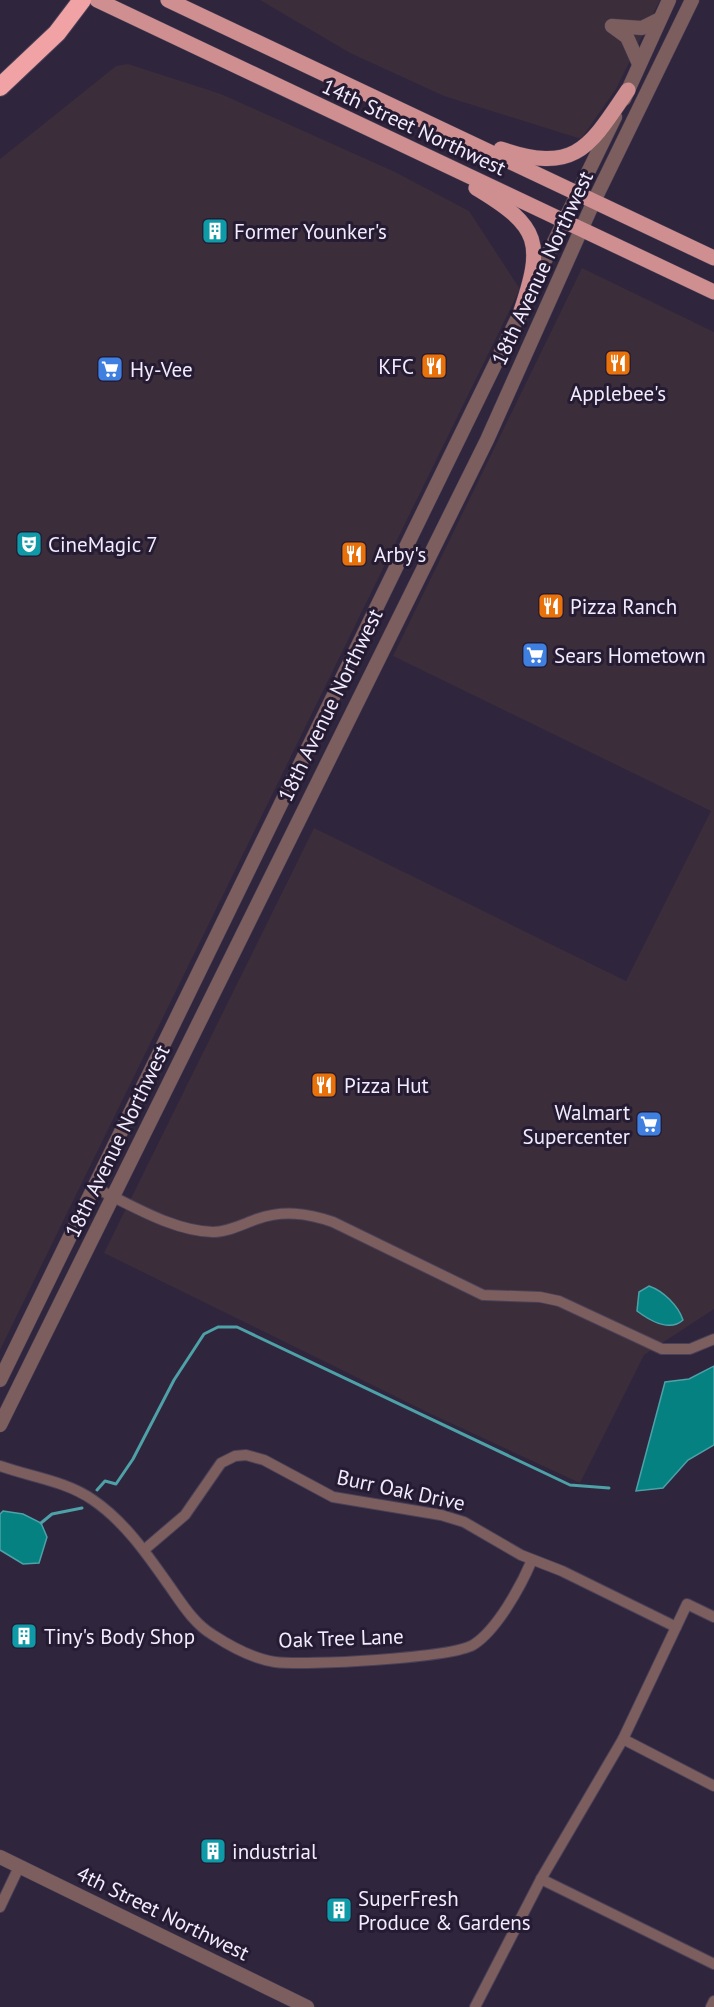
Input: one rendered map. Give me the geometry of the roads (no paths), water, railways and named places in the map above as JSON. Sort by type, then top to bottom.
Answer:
[{"type":"highway","points":[[0,87],[66,22],[82,0]]},
{"type":"main road","name":"14th Street Northwest","points":[[97,0],[714,292]]},
{"type":"main road","name":"14th Street Northwest","points":[[168,0],[714,258]]},
{"type":"main road","points":[[426,121],[505,151],[535,157],[563,157],[579,152],[593,141],[628,90]]},
{"type":"main road","points":[[411,149],[482,192],[522,222],[531,237],[535,254],[533,274],[520,314]]},
{"type":"street","name":"18th Avenue Northwest","points":[[0,1380],[628,90],[639,64],[647,31],[660,19],[669,0]]},
{"type":"street","name":"18th Avenue Northwest","points":[[0,1425],[315,782],[486,440],[594,201],[692,0]]},
{"type":"street","points":[[639,64],[627,38],[612,26],[647,31],[660,44],[662,52],[659,68]]},
{"type":"street","points":[[93,1186],[169,1222],[192,1230],[215,1232],[285,1213],[308,1214],[333,1222],[483,1295],[540,1297],[559,1302],[662,1349],[690,1349],[714,1339]]},
{"type":"street","name":"Burr Oak Drive","points":[[144,1550],[184,1515],[221,1463],[236,1456],[246,1455],[264,1461],[333,1497],[454,1518],[475,1527],[532,1560],[562,1571],[676,1627]]},
{"type":"street","name":"Oak Tree Lane","points":[[0,1466],[83,1493],[106,1510],[144,1550],[195,1620],[212,1635],[261,1659],[297,1664],[341,1662],[449,1652],[467,1647],[490,1629],[516,1592],[532,1560]]},
{"type":"street","points":[[475,2007],[541,1879],[623,1739],[687,1604],[714,1617]]},
{"type":"street","points":[[623,1739],[714,1786]]},
{"type":"street","name":"4th Street Northwest","points":[[0,1857],[308,2007]]},
{"type":"street","points":[[0,1908],[19,1867]]},
{"type":"street","points":[[541,1879],[714,1964]]},
{"type":"street","points":[[711,2007],[714,2001]]},
{"type":"waterway","points":[[97,1490],[105,1481],[116,1484],[133,1459],[174,1380],[204,1334],[218,1327],[237,1327],[570,1485],[609,1488]]},
{"type":"waterway","points":[[41,1523],[52,1514],[82,1508]]},
{"type":"place","name":"Former Younker's","points":[[215,231]]},
{"type":"place","name":"Applebee's","points":[[618,363]]},
{"type":"place","name":"KFC","points":[[434,366]]},
{"type":"place","name":"Hy-Vee","points":[[110,369]]},
{"type":"place","name":"CineMagic 7","points":[[29,544]]},
{"type":"place","name":"Arby's","points":[[354,554]]},
{"type":"place","name":"Pizza Ranch","points":[[551,606]]},
{"type":"place","name":"Sears Hometown","points":[[535,655]]},
{"type":"place","name":"Pizza Hut","points":[[324,1085]]},
{"type":"place","name":"Walmart Supercenter","points":[[649,1124]]},
{"type":"place","name":"Tiny's Body Shop","points":[[24,1636]]},
{"type":"place","name":"industrial","points":[[213,1851]]},
{"type":"place","name":"SuperFresh Produce & Gardens","points":[[339,1910]]}]
